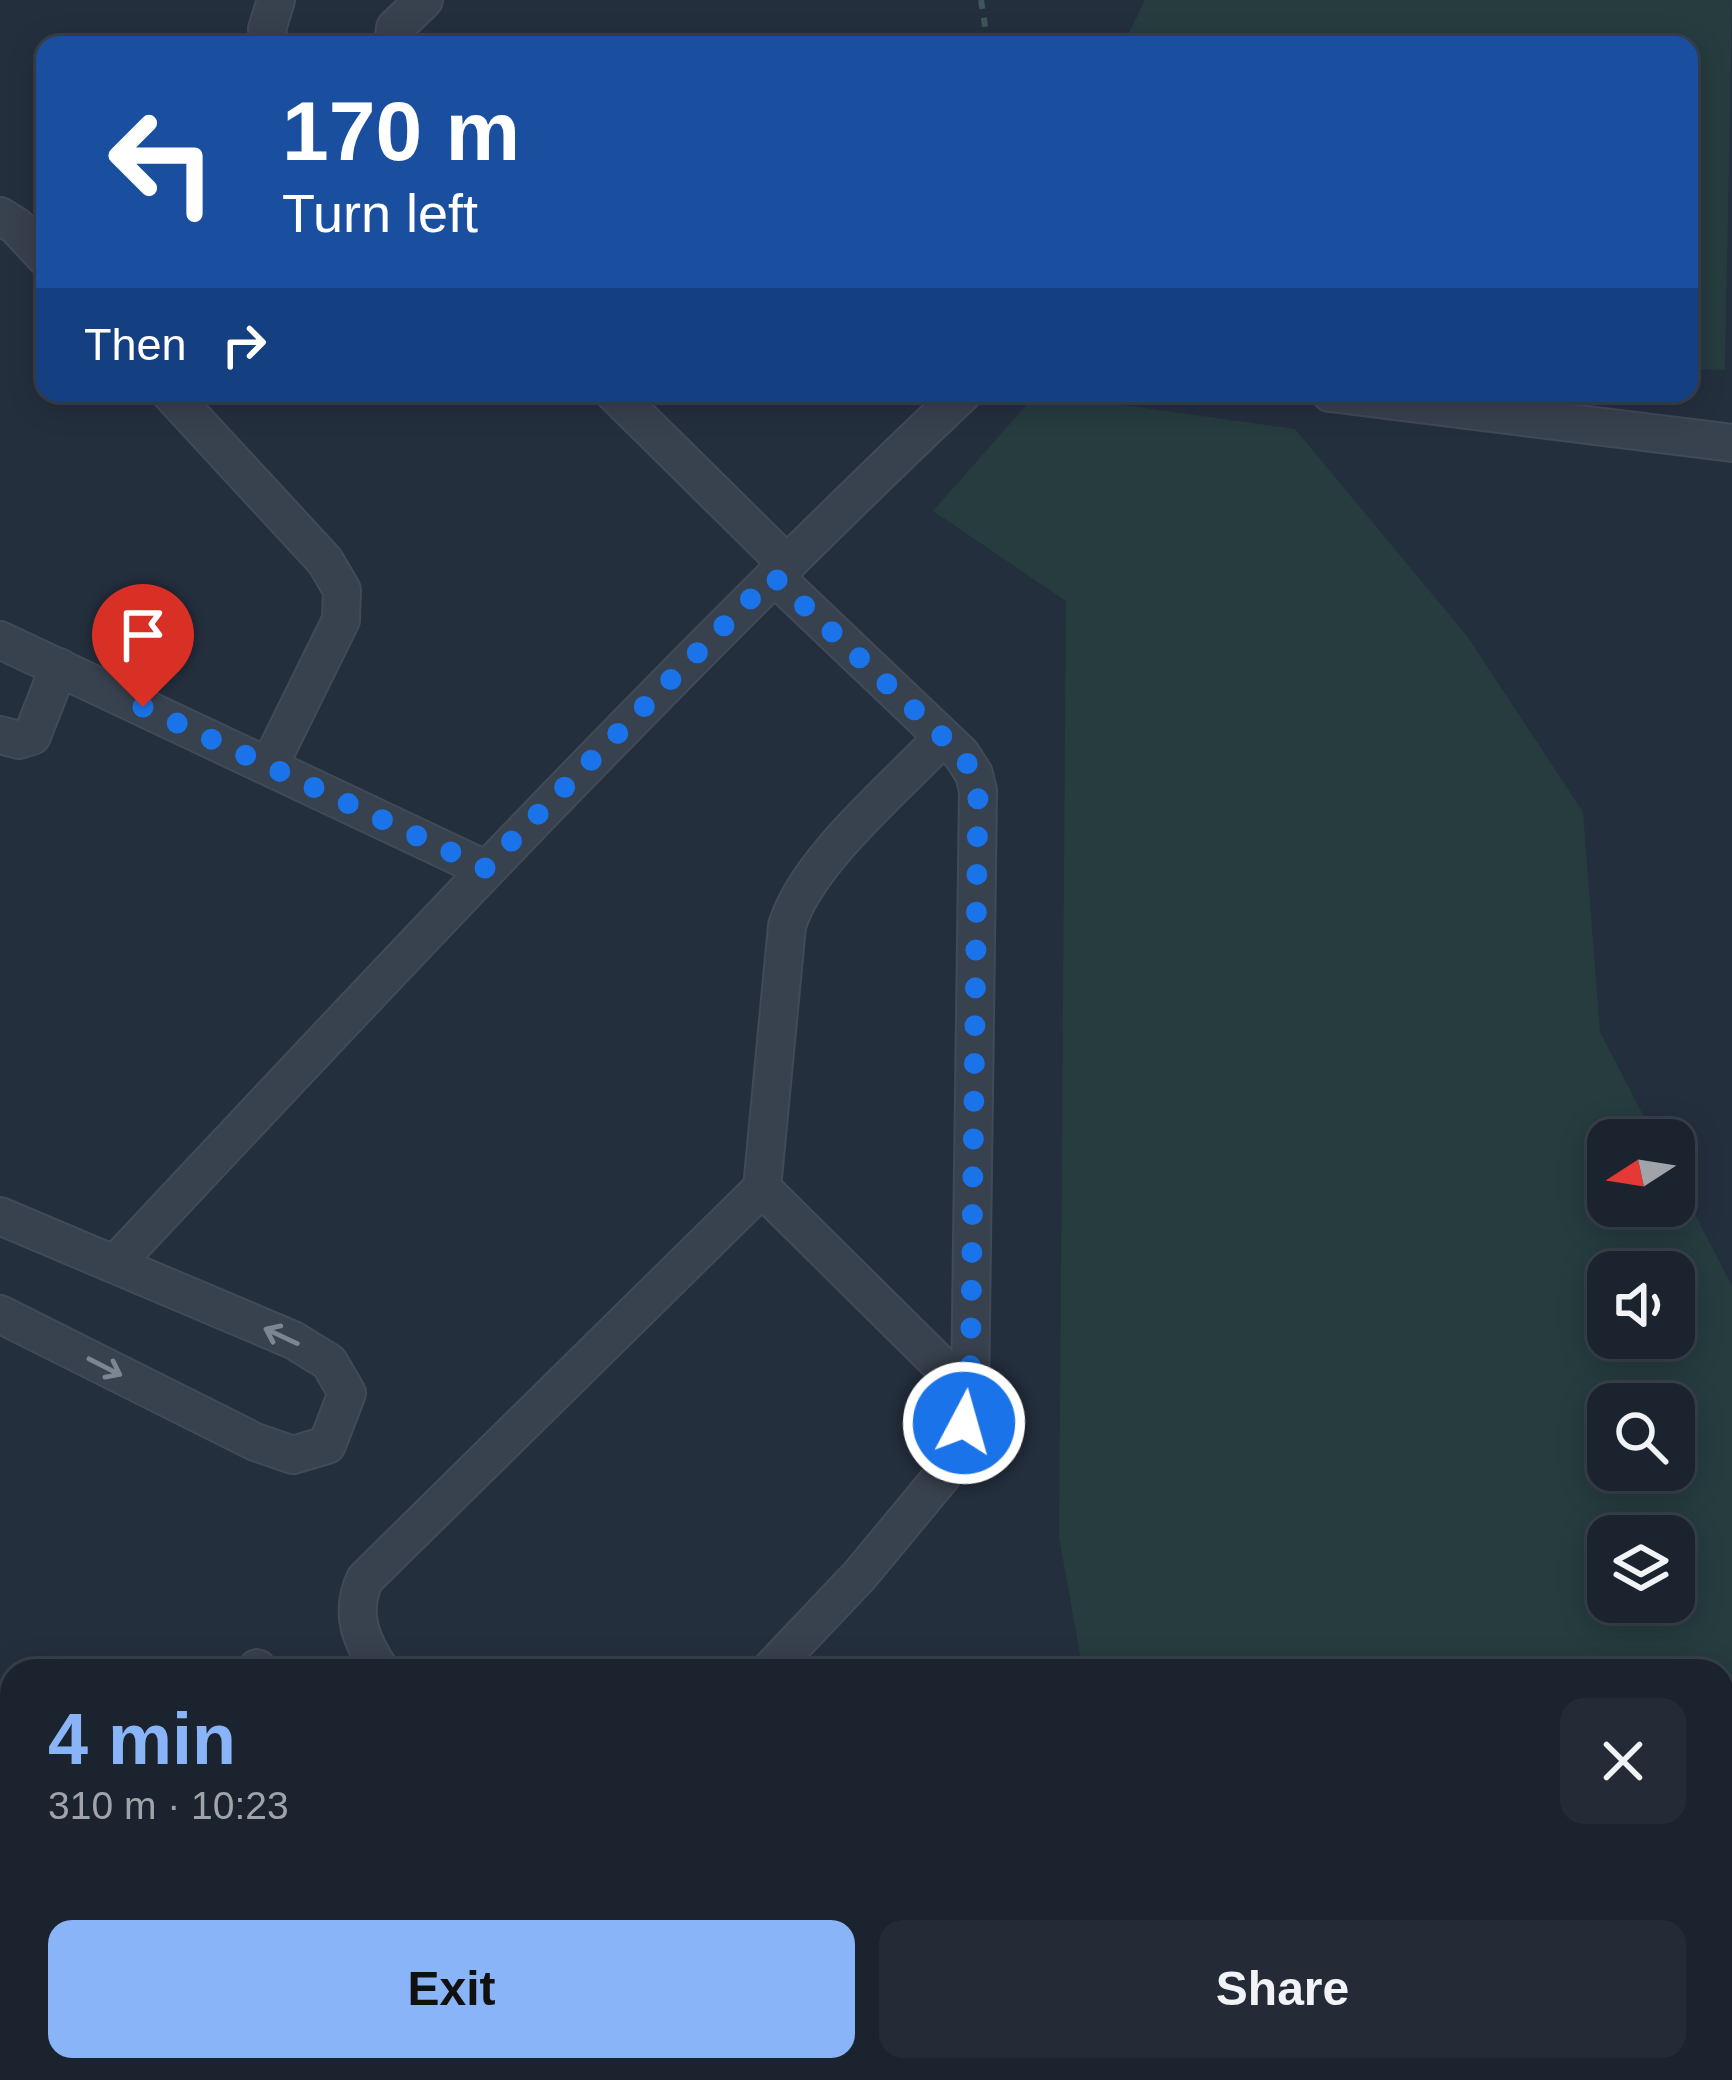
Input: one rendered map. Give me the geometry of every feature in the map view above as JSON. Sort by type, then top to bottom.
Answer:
[{"type":"street","points":[[268,36],[276,0]]},
{"type":"street","points":[[394,36],[395,28],[424,0]]},
{"type":"street","points":[[5,230],[36,251]]},
{"type":"street","points":[[178,402],[325,561],[342,590],[341,620],[269,766]]},
{"type":"street","points":[[630,402],[779,569],[941,739],[961,754],[978,791],[970,1394],[964,1423],[943,1476],[860,1575],[780,1659]]},
{"type":"street","points":[[115,1264],[485,868],[779,569],[955,402]]},
{"type":"street","points":[[1402,402],[1732,443]]},
{"type":"street","points":[[0,640],[485,868]]},
{"type":"street","points":[[0,735],[20,740],[32,736],[59,668]]},
{"type":"street","points":[[375,1659],[358,1628],[355,1599],[365,1579],[763,1188],[787,926],[794,904],[812,876],[941,739]]},
{"type":"street","points":[[763,1188],[970,1394]]},
{"type":"street","points":[[0,1216],[293,1340],[329,1362],[347,1393],[327,1444],[293,1456],[255,1442],[0,1314]]},
{"type":"path","points":[[981,0],[987,36]]},
{"type":"green space","points":[[1145,0],[1732,0],[1725,370],[1698,369],[1698,36],[1127,36]]},
{"type":"green space","points":[[1029,402],[1102,402],[1295,429],[1467,636],[1583,812],[1600,1032],[1645,1119],[1587,1119],[1587,1227],[1695,1227],[1695,1215],[1732,1286],[1732,1659],[1081,1659],[1059,1537],[1066,601],[933,511]]},
{"type":"route","points":[[143,707],[485,868],[773,576],[961,754],[978,791],[970,1394],[964,1423]]}]
